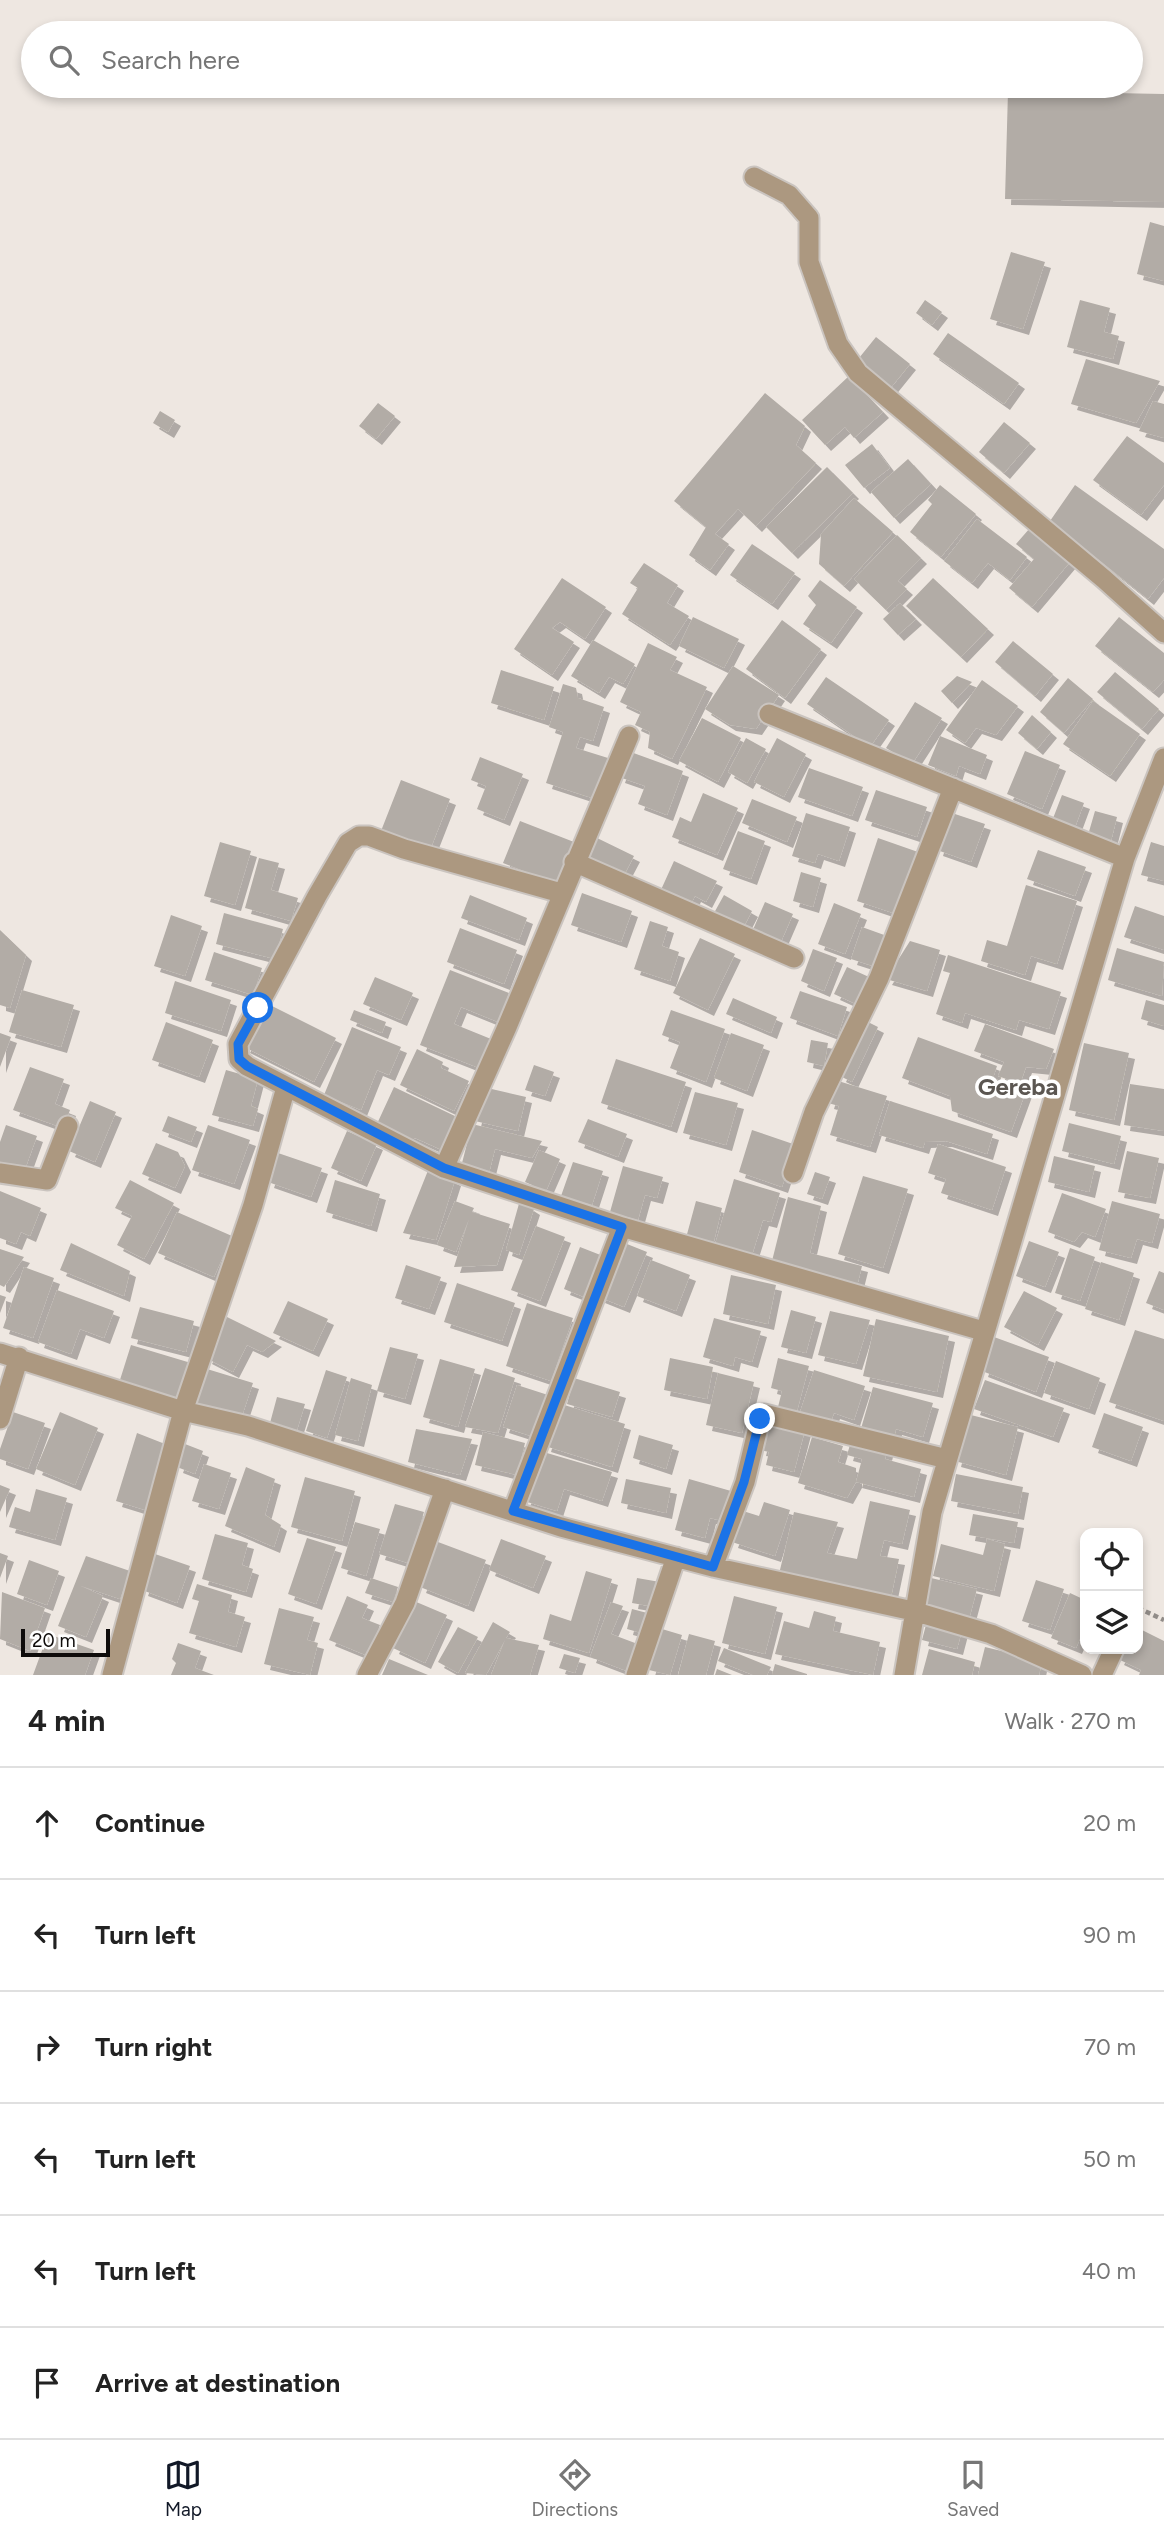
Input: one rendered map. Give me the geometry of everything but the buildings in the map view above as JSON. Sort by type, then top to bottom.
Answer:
[{"type":"street","points":[[754,177],[789,195],[809,218],[809,262],[838,344],[858,373],[1131,602],[1164,633]]},
{"type":"street","points":[[769,714],[1125,858]]},
{"type":"street","points":[[444,1168],[507,1027],[629,736]]},
{"type":"street","points":[[904,1675],[932,1512],[983,1331],[1125,858],[1164,758]]},
{"type":"street","points":[[793,1173],[814,1112],[879,978],[953,788]]},
{"type":"street","points":[[561,893],[404,849],[369,836],[359,836],[348,843],[238,1044],[239,1059],[286,1087],[444,1168],[622,1227],[983,1331]]},
{"type":"street","points":[[574,862],[794,958]]},
{"type":"street","points":[[112,1675],[183,1411],[253,1205],[286,1087]]},
{"type":"street","points":[[0,1173],[47,1180],[68,1126]]},
{"type":"street","points":[[513,1511],[622,1227]]},
{"type":"street","points":[[0,1419],[10,1355],[183,1411],[248,1426],[513,1511],[676,1558],[913,1611],[990,1634],[1082,1675]]},
{"type":"street","points":[[713,1567],[744,1482],[760,1419],[764,1414],[947,1459]]},
{"type":"street","points":[[366,1675],[405,1603],[445,1489]]},
{"type":"street","points":[[636,1675],[676,1558]]},
{"type":"street","points":[[1102,1675],[1112,1654]]},
{"type":"path","points":[[1143,1610],[1164,1620]]},
{"type":"district","name":"Gereba","points":[[1018,1087]]},
{"type":"route","points":[[258,1008],[238,1044],[239,1059],[247,1066],[444,1168],[622,1227],[513,1511],[561,1527],[713,1567],[744,1482],[760,1419]]}]
